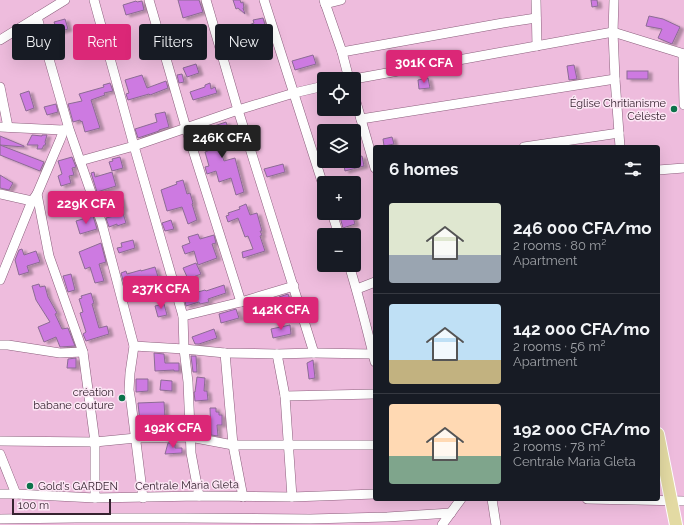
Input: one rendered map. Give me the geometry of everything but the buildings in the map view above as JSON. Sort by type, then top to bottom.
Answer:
[{"type":"main road","points":[[660,444],[676,525]]},
{"type":"street","points":[[0,40],[65,0]]},
{"type":"street","points":[[94,0],[183,316],[191,453],[199,496]]},
{"type":"street","points":[[149,0],[186,128],[241,302]]},
{"type":"street","points":[[206,0],[238,110],[314,353]]},
{"type":"street","points":[[264,0],[320,176]]},
{"type":"street","points":[[341,0],[325,2],[347,72]]},
{"type":"street","points":[[536,0],[537,46]]},
{"type":"street","points":[[614,0],[614,79],[620,145]]},
{"type":"street","points":[[37,17],[66,130],[80,160],[102,224],[134,346],[129,390],[132,402],[144,498]]},
{"type":"street","points":[[342,52],[536,18]]},
{"type":"street","points":[[361,78],[613,32],[684,54],[684,105]]},
{"type":"street","points":[[361,119],[614,79]]},
{"type":"street","points":[[0,87],[4,127],[66,130]]},
{"type":"street","points":[[80,160],[134,146],[238,110],[317,88]]},
{"type":"street","points":[[360,116],[373,161]]},
{"type":"street","points":[[0,280],[34,198],[62,135],[66,130]]},
{"type":"street","points":[[538,145],[620,133]]},
{"type":"street","points":[[660,170],[684,168]]},
{"type":"street","points":[[0,194],[34,198]]},
{"type":"street","points":[[34,198],[50,256],[83,352],[95,442],[95,498]]},
{"type":"street","points":[[351,272],[371,328],[373,348]]},
{"type":"street","points":[[357,289],[373,283]]},
{"type":"street","points":[[183,316],[241,302],[294,286]]},
{"type":"street","points":[[0,345],[60,352],[83,352]]},
{"type":"street","points":[[134,346],[225,353],[314,353],[373,358]]},
{"type":"street","points":[[225,353],[233,444],[243,497]]},
{"type":"street","points":[[276,354],[285,396],[292,497]]},
{"type":"street","points":[[285,396],[373,394]]},
{"type":"street","points":[[0,441],[95,442],[136,438],[190,437],[233,444],[373,445]]},
{"type":"street","points":[[0,454],[16,494]]},
{"type":"street","name":"Centrale Maria Gleta","points":[[0,494],[95,498],[199,496],[292,497],[373,494]]},
{"type":"street","points":[[660,500],[684,501]]},
{"type":"street","points":[[442,525],[459,501]]},
{"type":"street","points":[[492,501],[496,525]]},
{"type":"street","points":[[0,520],[141,521],[184,518],[308,522],[369,521],[450,513]]},
{"type":"place","name":"Église Chritianisme Célèste","points":[[674,109]]},
{"type":"place","name":"création babane couture","points":[[122,398]]},
{"type":"place","name":"Gold's GARDEN","points":[[30,486]]}]
